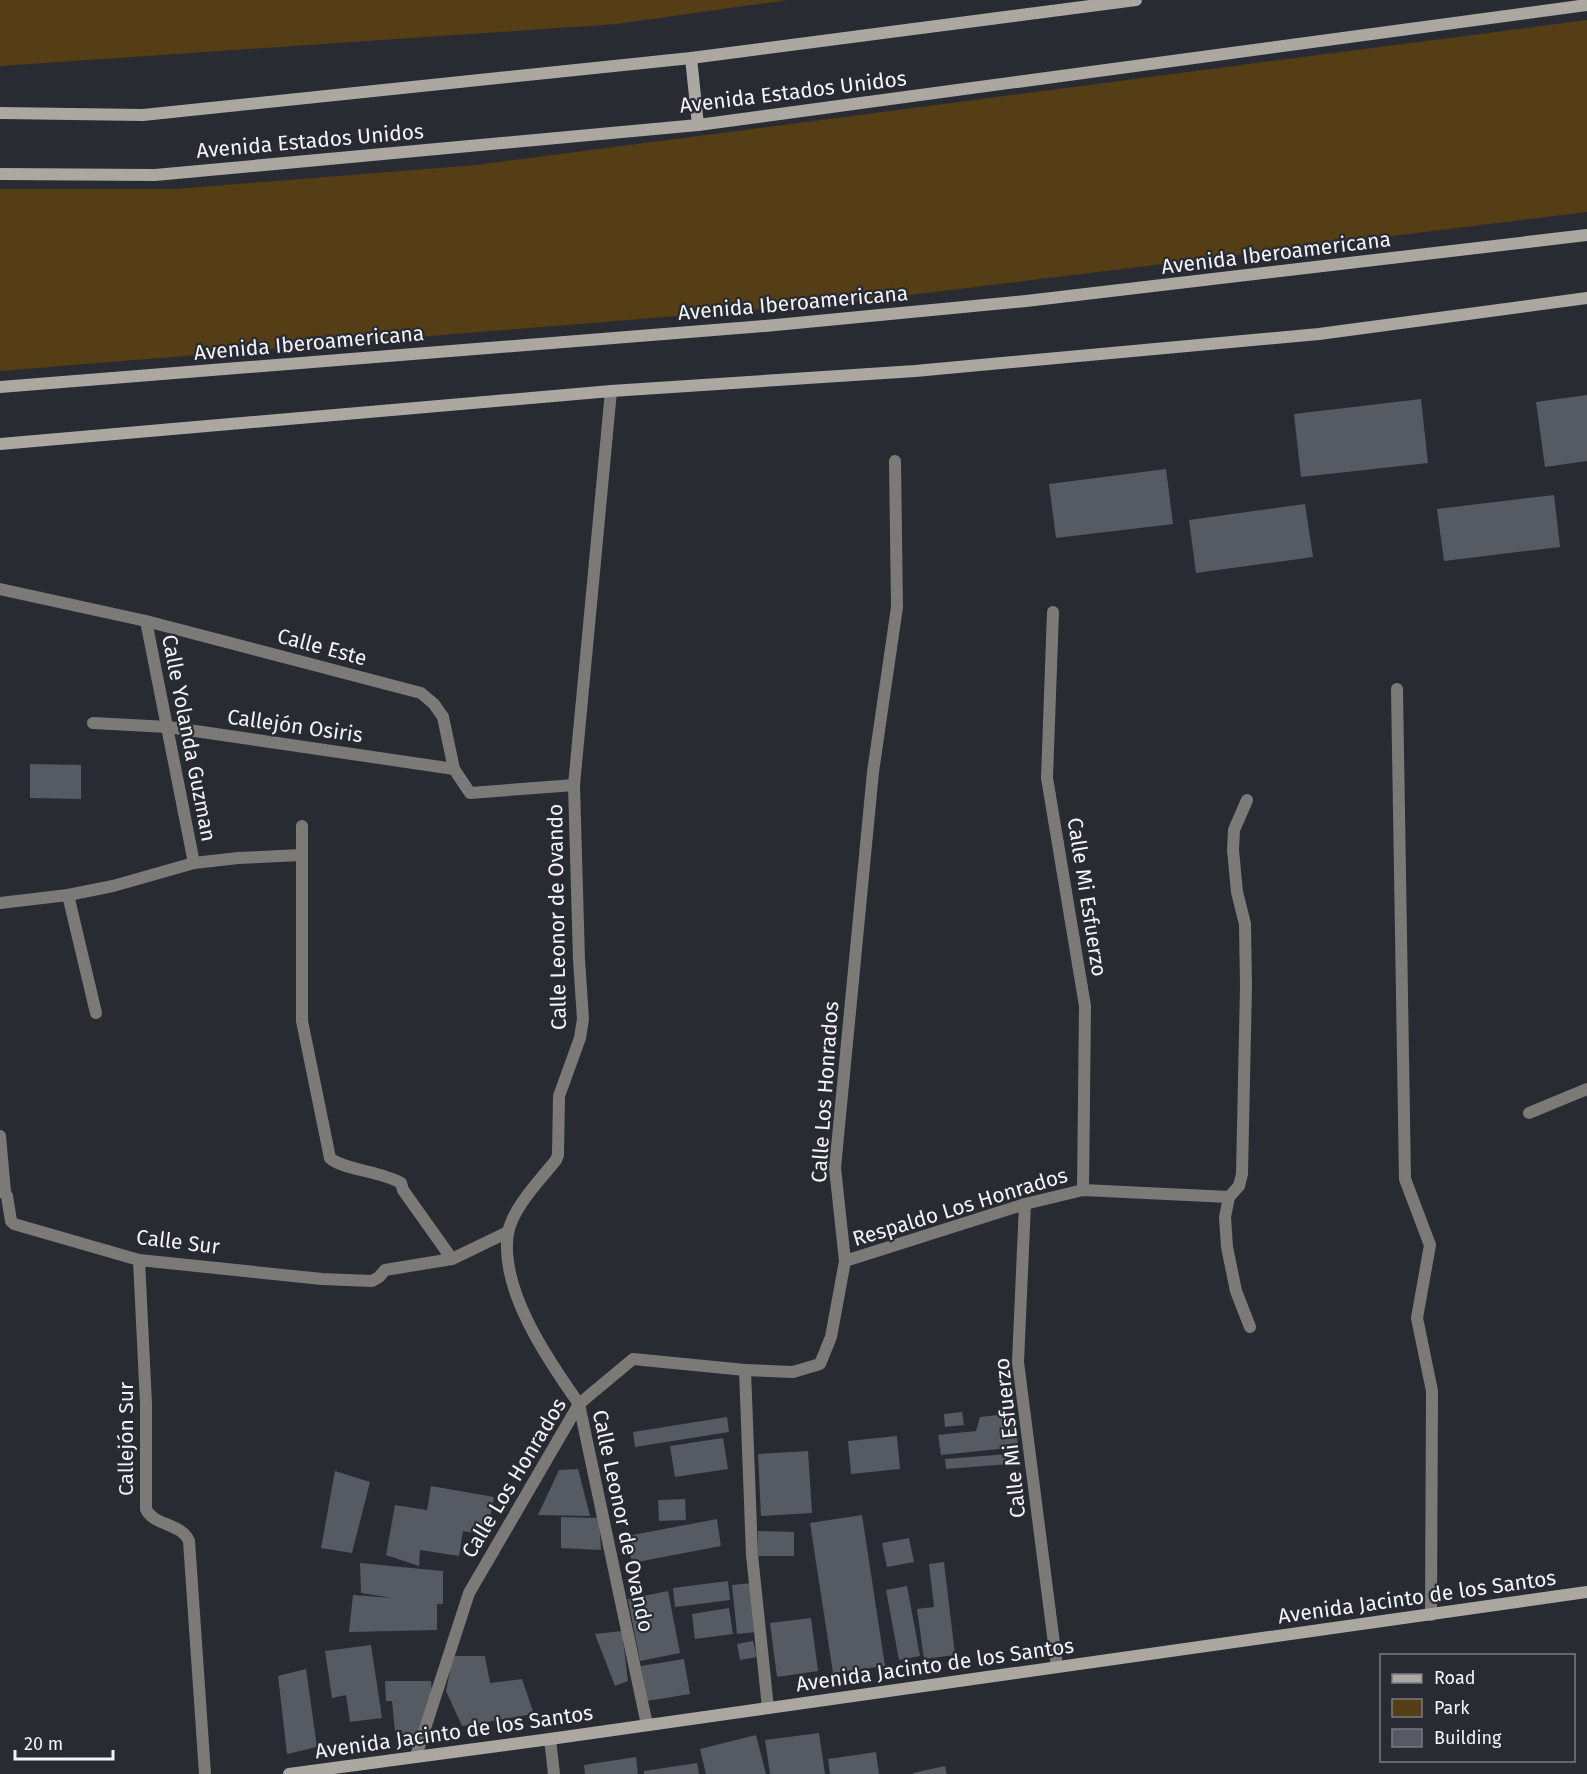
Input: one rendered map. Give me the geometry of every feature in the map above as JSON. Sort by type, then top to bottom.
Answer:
[{"type":"street","name":"Avenida Estados Unidos","points":[[0,113],[142,115],[691,58],[1136,0]]},
{"type":"street","name":"Avenida Estados Unidos","points":[[0,174],[155,175],[698,125],[1587,5]]},
{"type":"street","points":[[691,58],[698,125]]},
{"type":"street","name":"Avenida Iberoamericana","points":[[0,387],[765,326],[1026,301],[1587,235]]},
{"type":"street","points":[[0,444],[611,391],[915,371],[1319,334],[1587,298]]},
{"type":"street","name":"Calle Leonor de Ovando","points":[[611,391],[574,785],[582,1028],[559,1096],[558,1155],[518,1209],[508,1232],[507,1261],[522,1307],[550,1364],[579,1404],[647,1725]]},
{"type":"street","name":"Calle Los Honrados","points":[[416,1756],[469,1593],[579,1404],[633,1359],[745,1370],[793,1372],[820,1364],[831,1337],[845,1262],[835,1168],[873,772],[897,607],[895,461]]},
{"type":"street","name":"Calle Este","points":[[0,589],[146,621],[421,693],[434,704],[443,717],[454,769],[470,793],[574,785]]},
{"type":"street","name":"Calle Mi Esfuerzo","points":[[1053,612],[1047,778],[1085,1006],[1083,1190]]},
{"type":"street","name":"Calle Yolanda Guzman","points":[[146,621],[194,863],[301,855]]},
{"type":"street","points":[[1397,689],[1405,1179],[1430,1245],[1417,1318],[1432,1391],[1431,1615]]},
{"type":"street","name":"Callejón Osiris","points":[[93,723],[168,727],[454,769]]},
{"type":"street","points":[[1247,800],[1234,830],[1233,850],[1237,892],[1245,924],[1242,1174],[1239,1186],[1229,1197],[1225,1217],[1227,1248],[1236,1291],[1250,1327]]},
{"type":"street","points":[[302,826],[302,1021],[330,1158],[338,1163],[390,1176],[400,1183],[452,1259]]},
{"type":"street","points":[[0,903],[68,895],[113,886],[194,863]]},
{"type":"street","points":[[68,895],[96,1013]]},
{"type":"street","points":[[1529,1113],[1587,1089]]},
{"type":"street","points":[[0,1136],[3,1192]]},
{"type":"street","name":"Respaldo Los Honrados","points":[[845,1262],[1025,1204],[1083,1190],[1229,1197]]},
{"type":"street","name":"Calle Sur","points":[[3,1192],[8,1196],[11,1221],[14,1224],[140,1260],[322,1279],[372,1281],[385,1270],[452,1259],[508,1232]]},
{"type":"street","name":"Calle Mi Esfuerzo","points":[[1025,1204],[1018,1362],[1057,1667]]},
{"type":"street","name":"Callejón Sur","points":[[140,1260],[146,1404],[146,1509],[149,1515],[184,1533],[189,1542],[205,1774]]},
{"type":"street","points":[[745,1370],[752,1556],[768,1708]]},
{"type":"street","name":"Avenida Jacinto de los Santos","points":[[289,1774],[1587,1592]]},
{"type":"street","points":[[549,1739],[554,1774]]},
{"type":"green space","points":[[0,0],[788,0],[617,24],[0,66]]},
{"type":"green space","points":[[1587,20],[1587,212],[862,301],[0,371],[0,189],[176,189],[476,165]]},
{"type":"building","points":[[1587,395],[1587,461],[1545,467],[1536,402]]},
{"type":"building","points":[[1421,399],[1428,463],[1301,477],[1294,414]]},
{"type":"building","points":[[1166,469],[1173,524],[1056,538],[1049,484]]},
{"type":"building","points":[[1554,495],[1560,547],[1444,561],[1437,509]]},
{"type":"building","points":[[1305,504],[1313,557],[1196,573],[1189,520]]},
{"type":"building","points":[[30,764],[81,765],[81,799],[30,798]]},
{"type":"building","points":[[962,1412],[964,1425],[945,1427],[944,1414]]},
{"type":"building","points":[[1015,1413],[1018,1447],[941,1455],[938,1435],[976,1431],[980,1417]]},
{"type":"building","points":[[727,1417],[729,1432],[635,1447],[633,1432]]},
{"type":"building","points":[[897,1436],[900,1469],[851,1474],[848,1441]]},
{"type":"building","points":[[723,1438],[728,1469],[675,1477],[670,1446]]},
{"type":"building","points":[[808,1451],[812,1513],[761,1516],[758,1454]]},
{"type":"building","points":[[1008,1454],[1009,1464],[946,1469],[945,1459]]},
{"type":"building","points":[[578,1469],[590,1516],[538,1515],[559,1470]]},
{"type":"building","points":[[335,1471],[370,1482],[352,1553],[321,1548]]},
{"type":"building","points":[[431,1486],[494,1497],[487,1535],[463,1531],[459,1556],[420,1550],[419,1566],[386,1555],[395,1505],[427,1510]]},
{"type":"building","points":[[685,1499],[686,1520],[659,1521],[658,1500]]},
{"type":"building","points":[[862,1515],[885,1666],[833,1673],[810,1523]]},
{"type":"building","points":[[561,1517],[599,1518],[601,1550],[561,1548]]},
{"type":"building","points":[[717,1519],[721,1546],[632,1563],[627,1536]]},
{"type":"building","points":[[758,1531],[794,1532],[794,1556],[758,1556]]},
{"type":"building","points":[[909,1538],[914,1562],[887,1567],[882,1543]]},
{"type":"building","points":[[944,1562],[955,1655],[924,1659],[917,1609],[934,1607],[929,1564]]},
{"type":"building","points":[[360,1563],[443,1571],[443,1604],[437,1604],[437,1630],[349,1632],[353,1595],[393,1598],[361,1593]]},
{"type":"building","points":[[728,1581],[730,1600],[675,1607],[673,1588]]},
{"type":"building","points":[[752,1583],[756,1632],[737,1634],[732,1585]]},
{"type":"building","points":[[907,1586],[920,1656],[899,1660],[886,1590]]},
{"type":"building","points":[[668,1591],[680,1653],[640,1661],[628,1599]]},
{"type":"building","points":[[729,1608],[733,1634],[695,1639],[692,1614]]},
{"type":"building","points":[[811,1618],[818,1671],[777,1677],[770,1623]]},
{"type":"building","points":[[622,1631],[628,1681],[615,1686],[595,1634]]},
{"type":"building","points":[[753,1641],[757,1657],[740,1660],[737,1644]]},
{"type":"building","points":[[371,1645],[382,1718],[350,1722],[346,1695],[332,1698],[325,1651]]},
{"type":"building","points":[[453,1656],[485,1656],[490,1683],[522,1679],[534,1714],[462,1726],[446,1691]]},
{"type":"building","points":[[684,1659],[690,1694],[647,1701],[641,1666]]},
{"type":"building","points":[[306,1669],[317,1747],[287,1754],[278,1676]]},
{"type":"building","points":[[385,1681],[431,1681],[434,1722],[417,1735],[402,1737],[402,1730],[395,1732],[392,1701],[386,1701]]},
{"type":"building","points":[[819,1733],[825,1774],[770,1774],[765,1740]]},
{"type":"building","points":[[756,1735],[766,1774],[706,1774],[700,1749]]},
{"type":"building","points":[[876,1752],[879,1774],[830,1774],[828,1759]]},
{"type":"building","points":[[636,1757],[638,1774],[585,1774],[584,1765]]},
{"type":"building","points":[[697,1763],[699,1774],[644,1774],[644,1771]]},
{"type":"building","points":[[945,1766],[947,1774],[913,1774],[913,1773]]}]
